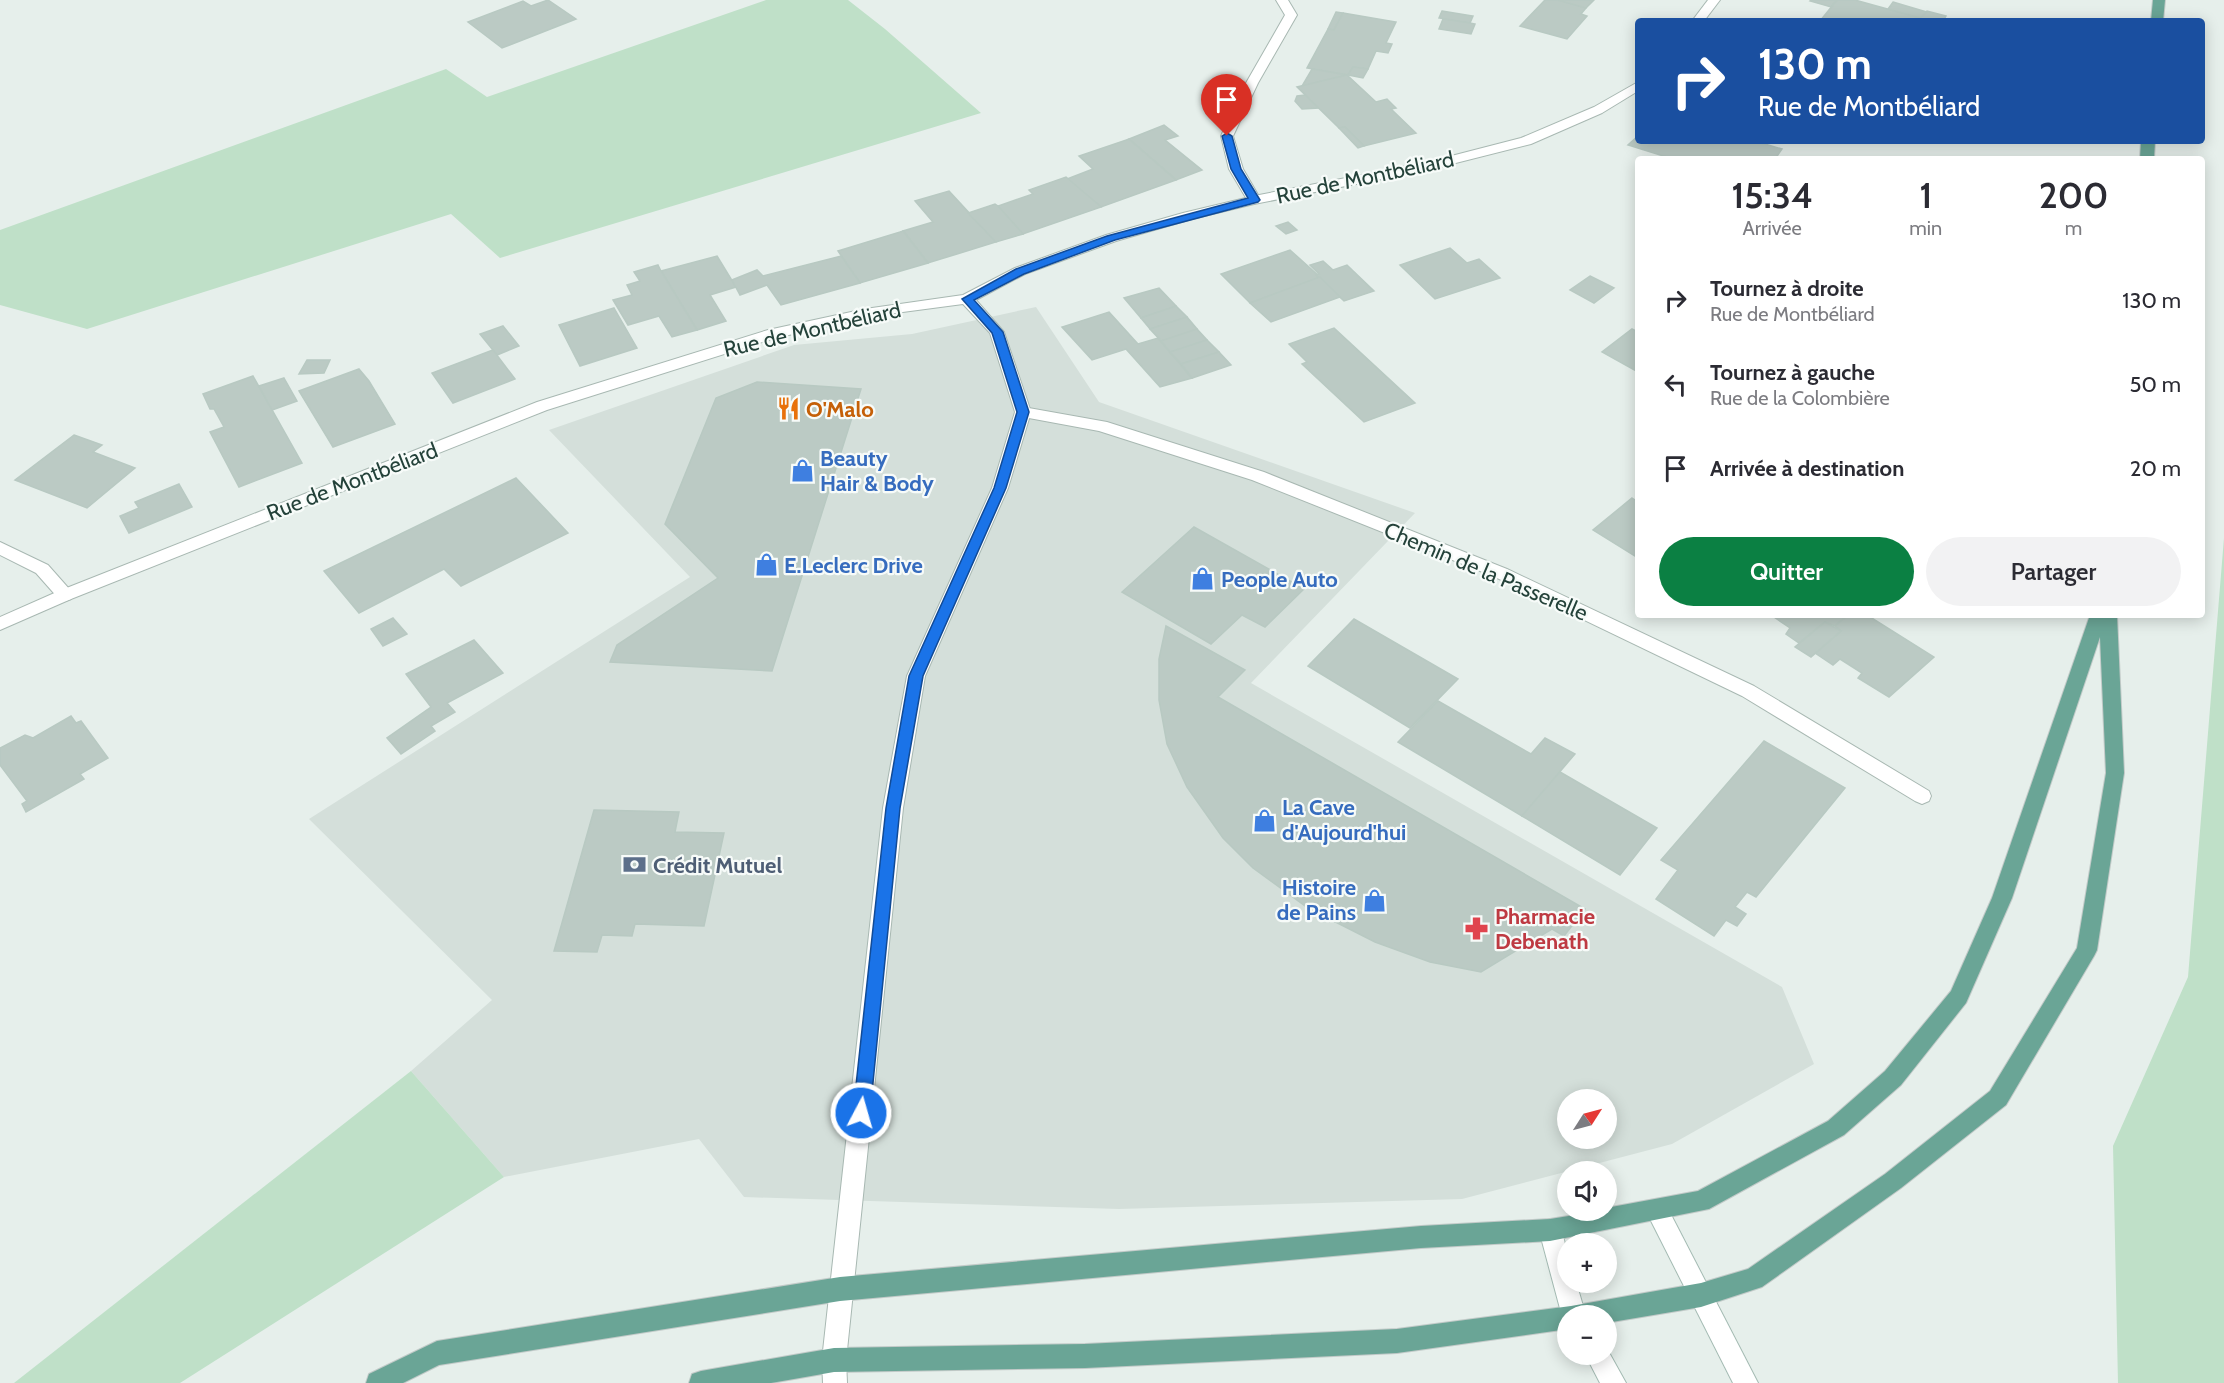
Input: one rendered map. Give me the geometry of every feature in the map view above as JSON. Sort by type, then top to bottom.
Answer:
[{"type":"main road","points":[[2157,18],[2159,0]]},
{"type":"main road","points":[[378,1383],[437,1353],[840,1289],[1421,1237],[1551,1230],[1701,1201],[1836,1128],[1893,1078],[1959,997],[2002,898],[2098,618]]},
{"type":"main road","points":[[1617,1309],[1701,1295],[1754,1279],[1893,1181],[1998,1098],[2087,950],[2115,773],[2108,618]]},
{"type":"main road","points":[[701,1383],[834,1371],[1397,1341],[1557,1319]]},
{"type":"street","points":[[1254,200],[1236,169],[1227,136],[1252,83],[1291,15],[1282,0]]},
{"type":"street","points":[[1700,18],[1714,0]]},
{"type":"street","name":"Rue de Montbéliard","points":[[0,624],[65,595],[542,406],[768,335],[865,313],[967,299],[1020,271],[1111,238],[1254,200],[1428,166],[1526,141],[1598,110],[1635,88]]},
{"type":"street","points":[[834,1371],[840,1289],[857,1154],[893,808],[916,676],[1000,488],[1023,412],[998,332],[967,299]]},
{"type":"street","name":"Chemin de la Passerelle","points":[[1023,412],[1101,426],[1258,476],[1501,573],[1748,691],[1922,796]]},
{"type":"street","points":[[0,548],[42,569],[65,595]]},
{"type":"street","points":[[1657,1211],[1746,1383]]},
{"type":"street","points":[[1551,1230],[1572,1305]]},
{"type":"street","points":[[1603,1365],[1614,1383]]},
{"type":"shaded area","points":[[1036,307],[1099,402],[1415,513],[1251,683],[1782,987],[1814,1064],[1672,1144],[1607,1161],[1557,1161],[1557,1174],[1462,1199],[1119,1209],[744,1197],[699,1139],[504,1177],[411,1071],[492,1000],[309,819],[690,577],[549,430],[794,345],[912,334]]},
{"type":"green space","points":[[766,0],[848,0],[885,29],[981,113],[500,258],[451,214],[87,329],[0,305],[0,230],[446,69],[487,97]]},
{"type":"green space","points":[[2224,538],[2224,1383],[2118,1383],[2113,1146],[2188,977]]},
{"type":"green space","points":[[411,1071],[504,1177],[180,1383],[14,1383]]},
{"type":"building","points":[[548,0],[576,19],[502,48],[468,22],[523,1],[531,6]]},
{"type":"building","points":[[1545,0],[1558,0],[1586,8],[1581,14],[1587,16],[1567,39],[1520,26]]},
{"type":"building","points":[[1558,0],[1594,0],[1586,8]]},
{"type":"building","points":[[1811,0],[1837,0],[1831,7]]},
{"type":"building","points":[[1837,0],[1855,0],[1920,18],[1822,18]]},
{"type":"building","points":[[1893,2],[1927,12],[1920,18],[1888,9]]},
{"type":"building","points":[[1442,11],[1473,16],[1470,23],[1439,18]]},
{"type":"building","points":[[1927,11],[1946,16],[1945,18],[1920,18]]},
{"type":"building","points":[[1336,12],[1343,13],[1334,30],[1328,29]]},
{"type":"building","points":[[1343,13],[1396,22],[1386,43],[1392,44],[1388,53],[1376,51],[1368,69],[1353,67],[1348,75],[1307,68],[1328,29],[1334,30]]},
{"type":"building","points":[[1443,19],[1475,24],[1471,34],[1439,29]]},
{"type":"building","points":[[1353,67],[1368,69],[1363,78],[1348,75]]},
{"type":"building","points":[[1312,69],[1347,75],[1302,86]]},
{"type":"building","points":[[1347,75],[1376,102],[1387,99],[1396,108],[1391,109],[1416,133],[1364,146],[1345,127],[1339,128],[1297,87]]},
{"type":"building","points":[[1305,95],[1318,108],[1302,109],[1295,101],[1297,96]]},
{"type":"building","points":[[1164,125],[1178,136],[1165,140],[1202,170],[1176,180],[1129,139]]},
{"type":"building","points":[[1345,127],[1364,146],[1358,148],[1339,128]]},
{"type":"building","points":[[1129,139],[1176,180],[1101,207],[1067,179],[1093,169],[1079,156]]},
{"type":"building","points":[[1635,139],[1635,144],[1765,144],[1782,149],[1777,156],[1663,156],[1628,145]]},
{"type":"building","points":[[1066,177],[1101,207],[1023,234],[998,206],[1033,194],[1029,190]]},
{"type":"building","points":[[949,191],[996,242],[928,263],[903,231],[933,222],[915,201]]},
{"type":"building","points":[[995,204],[1023,234],[996,242],[968,213]]},
{"type":"building","points":[[1288,222],[1297,230],[1286,234],[1276,226]]},
{"type":"building","points":[[903,231],[928,263],[860,283],[838,251]]},
{"type":"building","points":[[1450,248],[1467,263],[1479,259],[1500,278],[1435,299],[1400,265]]},
{"type":"building","points":[[1290,250],[1320,277],[1250,303],[1221,274]]},
{"type":"building","points":[[717,256],[736,287],[710,295],[726,321],[697,330],[661,271]]},
{"type":"building","points":[[841,256],[860,283],[781,305],[767,285],[740,295],[732,280],[757,270],[763,276]]},
{"type":"building","points":[[1323,261],[1333,270],[1347,265],[1374,291],[1344,301],[1316,275],[1319,274],[1310,265]]},
{"type":"building","points":[[658,265],[697,330],[672,337],[659,316],[628,325],[613,300],[632,295],[627,285],[640,281],[634,272]]},
{"type":"building","points":[[1590,276],[1614,288],[1594,303],[1570,290]]},
{"type":"building","points":[[1320,277],[1340,297],[1271,322],[1250,303]]},
{"type":"building","points":[[1159,288],[1176,306],[1141,318],[1124,298]]},
{"type":"building","points":[[1176,306],[1187,317],[1150,329],[1141,318]]},
{"type":"building","points":[[614,308],[637,348],[580,366],[559,325]]},
{"type":"building","points":[[1109,312],[1138,344],[1158,338],[1192,378],[1160,387],[1126,349],[1092,360],[1062,327]]},
{"type":"building","points":[[1187,317],[1197,329],[1161,341],[1150,329]]},
{"type":"building","points":[[503,326],[519,346],[497,355],[480,334]]},
{"type":"building","points":[[1334,328],[1415,403],[1364,422],[1302,364],[1307,362],[1289,344]]},
{"type":"building","points":[[1197,329],[1207,340],[1170,352],[1161,341]]},
{"type":"building","points":[[1632,329],[1635,330],[1635,370],[1602,352]]},
{"type":"building","points":[[1207,340],[1219,352],[1181,364],[1170,352]]},
{"type":"building","points":[[493,350],[515,379],[453,403],[432,373]]},
{"type":"building","points":[[1219,352],[1231,365],[1192,378],[1181,364]]},
{"type":"building","points":[[307,360],[330,360],[324,373],[299,374]]},
{"type":"building","points":[[359,369],[395,424],[333,447],[299,391]]},
{"type":"building","points":[[253,376],[302,463],[239,487],[210,432],[224,427],[214,409],[210,409],[203,394]]},
{"type":"building","points":[[284,378],[297,401],[272,410],[259,386]]},
{"type":"building","points":[[757,382],[861,389],[772,671],[610,662],[617,645],[718,578],[665,524],[716,398]]},
{"type":"building","points":[[74,435],[102,445],[93,452],[135,468],[87,508],[15,480]]},
{"type":"building","points":[[516,478],[568,533],[461,586],[444,569],[359,613],[324,571]]},
{"type":"building","points":[[179,484],[192,507],[129,533],[120,516],[139,508],[135,502]]},
{"type":"building","points":[[1632,498],[1635,500],[1635,556],[1593,530]]},
{"type":"building","points":[[1194,527],[1304,589],[1265,627],[1242,615],[1211,644],[1122,592]]},
{"type":"building","points":[[393,618],[407,634],[383,646],[371,629]]},
{"type":"building","points":[[1775,618],[1844,618],[1835,626],[1825,622],[1799,643],[1786,634],[1790,628]]},
{"type":"building","points":[[1844,618],[1872,618],[1934,657],[1889,697],[1858,678],[1862,673],[1840,659],[1833,665],[1815,653],[1841,631],[1835,626]]},
{"type":"building","points":[[1354,619],[1458,679],[1410,728],[1308,666]]},
{"type":"building","points":[[1825,622],[1841,631],[1811,657],[1795,647]]},
{"type":"building","points":[[1166,626],[1245,670],[1218,697],[1585,909],[1564,936],[1552,929],[1481,972],[1430,962],[1375,942],[1308,908],[1253,868],[1223,838],[1187,787],[1167,744],[1159,700],[1159,659]]},
{"type":"building","points":[[474,640],[503,673],[447,703],[455,712],[431,726],[435,731],[401,754],[387,738],[431,707],[406,674]]},
{"type":"building","points":[[1438,701],[1531,754],[1545,738],[1575,754],[1522,816],[1398,742]]},
{"type":"building","points":[[71,716],[76,723],[81,721],[108,758],[80,774],[84,779],[26,812],[22,804],[27,801],[0,765],[0,748],[25,735],[33,738]]},
{"type":"building","points":[[1764,741],[1845,788],[1756,897],[1747,892],[1735,907],[1746,914],[1737,926],[1726,920],[1714,936],[1656,899],[1678,870],[1661,860]]},
{"type":"building","points":[[1560,772],[1657,828],[1620,875],[1522,816]]},
{"type":"building","points":[[594,810],[679,812],[675,832],[724,833],[704,926],[635,924],[632,936],[602,935],[597,952],[554,951]]},
{"type":"place","name":"O'Malo","points":[[788,409]]},
{"type":"place","name":"Beauty Hair & Body","points":[[802,471]]},
{"type":"place","name":"E.Leclerc Drive","points":[[766,565]]},
{"type":"place","name":"People Auto","points":[[1203,579]]},
{"type":"place","name":"La Cave d'Aujourd'hui","points":[[1264,820]]},
{"type":"place","name":"Crédit Mutuel","points":[[635,865]]},
{"type":"place","name":"Histoire de Pains","points":[[1374,900]]},
{"type":"place","name":"Pharmacie Debenath","points":[[1477,929]]},
{"type":"route","points":[[861,1113],[893,808],[916,676],[1000,488],[1023,412],[998,332],[967,299],[1020,271],[1111,238],[1254,200],[1236,169],[1227,136]]}]
